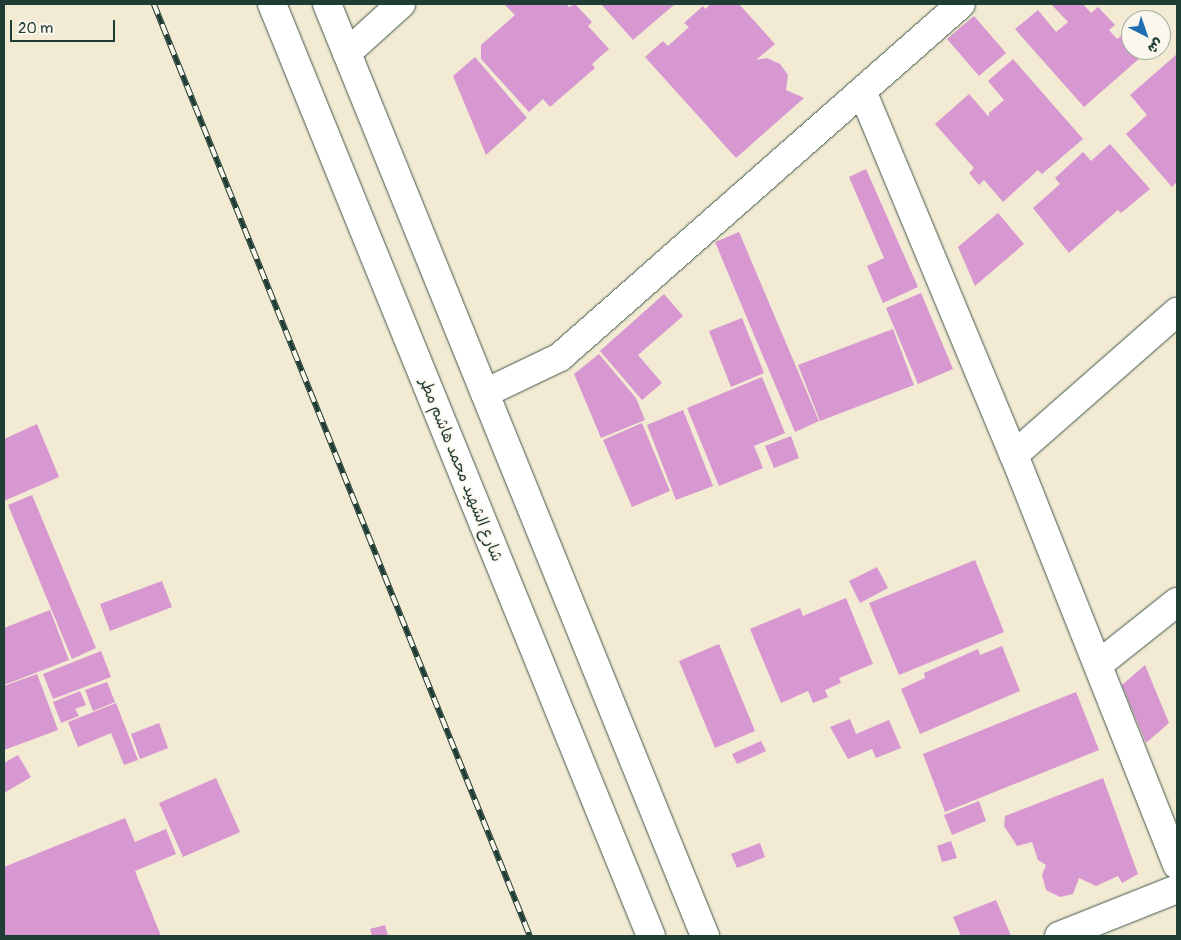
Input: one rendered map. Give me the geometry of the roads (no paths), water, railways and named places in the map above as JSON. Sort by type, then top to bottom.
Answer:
[{"type":"main road","name":"شارع الشهيد محمد هاشم مطر","points":[[272,4],[651,936]]},
{"type":"main road","points":[[327,4],[704,936]]},
{"type":"main road","points":[[347,53],[402,4]]},
{"type":"main road","points":[[485,393],[560,357],[961,4]]},
{"type":"main road","points":[[863,92],[1099,664],[1177,866]]},
{"type":"main road","points":[[1014,455],[1177,312]]},
{"type":"main road","points":[[1099,664],[1177,602]]},
{"type":"main road","points":[[1058,936],[1177,889]]},
{"type":"railway","points":[[154,4],[530,936]]}]
